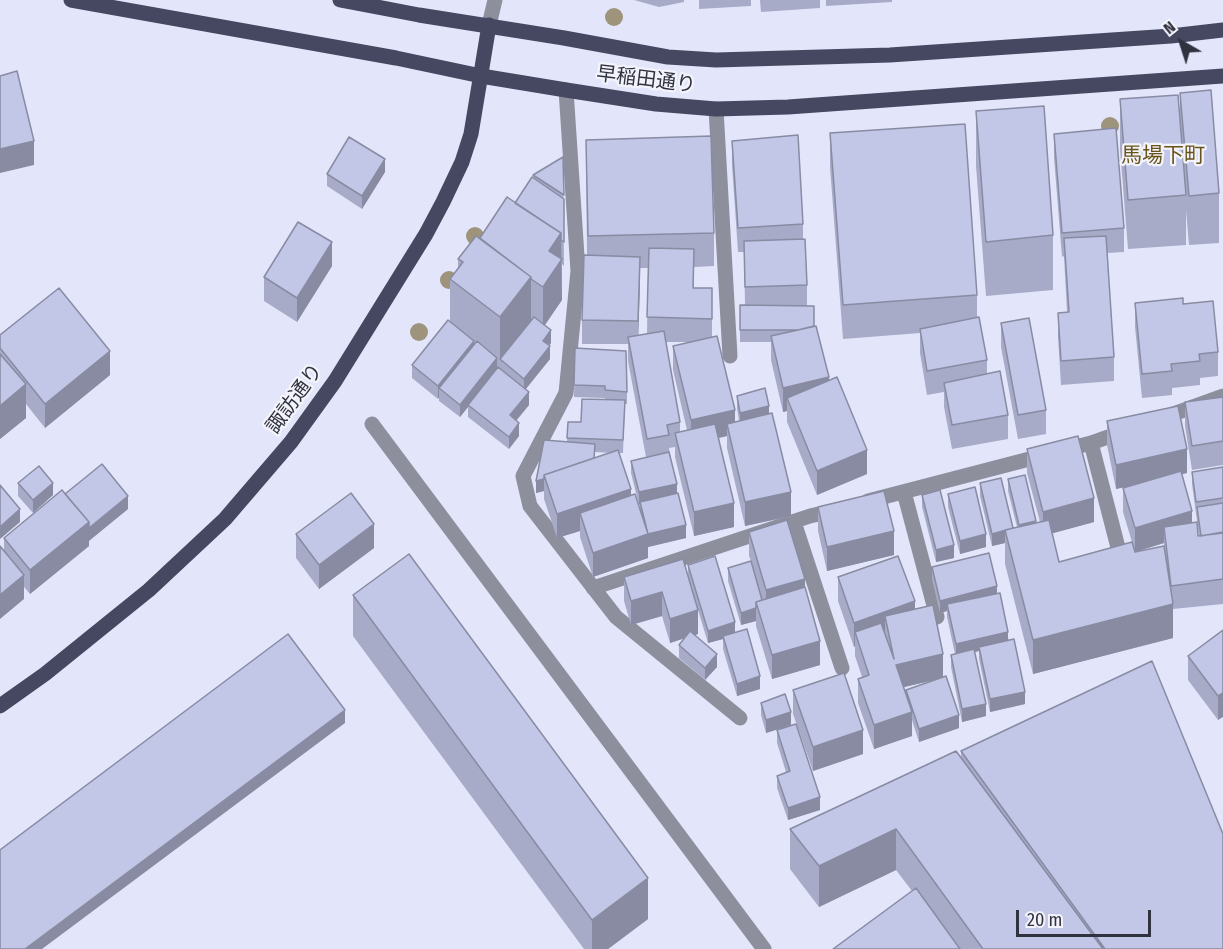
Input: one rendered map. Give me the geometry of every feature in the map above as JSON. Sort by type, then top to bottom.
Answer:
[{"type":"main road","name":"早稲田通り","points":[[71,0],[566,90],[656,104],[716,109],[788,107],[1223,76]]},
{"type":"main road","name":"早稲田通り","points":[[340,0],[668,57],[716,60],[890,55],[1171,36],[1223,30]]},
{"type":"main road","name":"諏訪通り","points":[[0,706],[45,674],[149,590],[225,519],[291,442],[335,381],[426,234],[462,162],[471,134],[489,25]]},
{"type":"street","points":[[489,25],[495,0]]},
{"type":"street","points":[[566,90],[578,271],[566,393],[523,476],[530,506],[616,617],[740,718]]},
{"type":"street","points":[[716,109],[730,356]]},
{"type":"street","points":[[593,588],[810,516],[1091,443],[1223,396]]},
{"type":"street","points":[[372,424],[764,949]]},
{"type":"street","points":[[1091,443],[1122,562]]},
{"type":"street","points":[[904,492],[937,617]]},
{"type":"street","points":[[795,522],[842,668]]},
{"type":"building","points":[[17,71],[34,141],[0,149],[0,76]]},
{"type":"building","points":[[1211,90],[1219,193],[1189,196],[1180,93]]},
{"type":"building","points":[[1178,95],[1186,195],[1128,200],[1120,99]]},
{"type":"building","points":[[1044,106],[1053,235],[986,242],[976,111]]},
{"type":"building","points":[[965,124],[977,295],[843,305],[830,133]]},
{"type":"building","points":[[1116,128],[1124,228],[1062,233],[1054,134]]},
{"type":"building","points":[[798,135],[803,224],[738,228],[732,141]]},
{"type":"building","points":[[711,136],[714,233],[588,236],[586,140]]},
{"type":"building","points":[[349,137],[385,159],[362,196],[327,174]]},
{"type":"building","points":[[563,157],[564,195],[533,175]]},
{"type":"building","points":[[532,177],[564,199],[564,242],[561,240],[561,233],[515,203]]},
{"type":"building","points":[[507,197],[561,233],[549,251],[562,259],[543,287],[480,238]]},
{"type":"building","points":[[298,222],[332,242],[297,298],[264,277]]},
{"type":"building","points":[[476,236],[531,277],[500,317],[450,279],[463,262],[458,259]]},
{"type":"building","points":[[1106,236],[1114,357],[1061,361],[1058,313],[1069,312],[1064,238]]},
{"type":"building","points":[[805,239],[807,285],[745,287],[744,241]]},
{"type":"building","points":[[649,248],[694,249],[693,288],[712,288],[712,319],[647,317]]},
{"type":"building","points":[[584,255],[640,257],[638,321],[582,320]]},
{"type":"building","points":[[59,288],[110,351],[45,404],[0,348],[0,335]]},
{"type":"building","points":[[1183,298],[1183,304],[1213,301],[1218,352],[1199,354],[1200,361],[1171,364],[1172,371],[1142,374],[1135,303]]},
{"type":"building","points":[[740,305],[814,306],[814,326],[798,330],[740,330]]},
{"type":"building","points":[[534,317],[551,330],[543,341],[550,346],[524,379],[500,359]]},
{"type":"building","points":[[979,317],[987,360],[927,371],[920,329]]},
{"type":"building","points":[[1029,318],[1046,410],[1018,415],[1001,323]]},
{"type":"building","points":[[448,320],[474,341],[438,386],[412,365]]},
{"type":"building","points":[[816,326],[829,377],[783,388],[771,336]]},
{"type":"building","points":[[664,331],[680,422],[667,425],[669,435],[647,439],[628,337]]},
{"type":"building","points":[[717,336],[735,410],[691,420],[673,346]]},
{"type":"building","points":[[477,341],[497,358],[460,405],[439,388]]},
{"type":"building","points":[[575,348],[626,351],[627,392],[605,390],[605,386],[574,385]]},
{"type":"building","points":[[0,354],[26,384],[0,406]]},
{"type":"building","points":[[498,367],[529,392],[510,415],[519,423],[509,437],[468,405]]},
{"type":"building","points":[[1000,371],[1008,415],[952,425],[944,383]]},
{"type":"building","points":[[837,377],[867,450],[817,471],[787,398]]},
{"type":"building","points":[[765,388],[769,406],[740,413],[737,396]]},
{"type":"building","points":[[1223,397],[1223,441],[1192,446],[1185,402]]},
{"type":"building","points":[[582,399],[625,400],[623,440],[567,438],[568,422],[581,422]]},
{"type":"building","points":[[1178,406],[1187,449],[1116,465],[1107,421]]},
{"type":"building","points":[[772,413],[791,492],[745,502],[727,424]]},
{"type":"building","points":[[715,424],[734,503],[694,512],[675,433]]},
{"type":"building","points":[[1078,436],[1094,498],[1043,512],[1027,449]]},
{"type":"building","points":[[544,440],[595,444],[594,458],[544,475],[544,479],[536,481]]},
{"type":"building","points":[[618,450],[631,489],[557,514],[544,475]]},
{"type":"building","points":[[669,452],[677,484],[639,492],[631,461]]},
{"type":"building","points":[[102,464],[128,496],[89,528],[89,522],[65,494]]},
{"type":"building","points":[[39,466],[53,483],[33,500],[18,483]]},
{"type":"building","points":[[1223,467],[1223,498],[1196,502],[1192,472]]},
{"type":"building","points":[[1181,471],[1192,511],[1135,528],[1123,488]]},
{"type":"building","points":[[1025,475],[1036,521],[1019,525],[1008,479]]},
{"type":"building","points":[[1001,478],[1013,528],[992,534],[980,483]]},
{"type":"building","points":[[0,485],[20,509],[0,527]]},
{"type":"building","points":[[975,487],[986,534],[960,541],[948,494]]},
{"type":"building","points":[[62,490],[89,522],[30,570],[4,538]]},
{"type":"building","points":[[940,490],[954,545],[936,550],[922,495]]},
{"type":"building","points":[[884,491],[894,531],[827,547],[818,507]]},
{"type":"building","points":[[351,493],[374,524],[319,565],[296,534]]},
{"type":"building","points":[[678,493],[686,525],[648,534],[640,502]]},
{"type":"building","points":[[635,494],[648,534],[593,553],[580,513]]},
{"type":"building","points":[[1223,503],[1223,532],[1201,536],[1197,507]]},
{"type":"building","points":[[787,520],[805,579],[766,590],[749,532]]},
{"type":"building","points":[[1049,520],[1059,562],[1132,542],[1135,552],[1164,546],[1173,604],[1033,640],[1005,530]]},
{"type":"building","points":[[1197,522],[1198,536],[1223,533],[1223,579],[1171,586],[1164,527]]},
{"type":"building","points":[[0,546],[24,575],[0,595]]},
{"type":"building","points":[[989,553],[997,586],[940,601],[932,567]]},
{"type":"building","points":[[409,554],[648,878],[592,920],[353,595]]},
{"type":"building","points":[[715,556],[735,622],[708,631],[688,565]]},
{"type":"building","points":[[898,556],[915,601],[854,623],[838,577]]},
{"type":"building","points":[[683,559],[698,610],[670,619],[662,592],[631,601],[624,577]]},
{"type":"building","points":[[751,561],[762,600],[756,602],[756,608],[741,613],[728,568]]},
{"type":"building","points":[[805,587],[820,641],[772,655],[756,602]]},
{"type":"building","points":[[1000,593],[1008,632],[956,644],[947,604]]},
{"type":"building","points":[[933,605],[943,654],[896,665],[912,712],[874,725],[858,679],[869,675],[855,632],[881,623],[894,659],[885,616]]},
{"type":"building","points":[[747,629],[760,676],[737,684],[723,636]]},
{"type":"building","points":[[1223,630],[1223,693],[1218,696],[1188,656]]},
{"type":"building","points":[[690,631],[717,654],[705,668],[679,645]]},
{"type":"building","points":[[288,634],[345,710],[25,949],[0,949],[0,850]]},
{"type":"building","points":[[1014,639],[1025,692],[990,699],[979,647]]},
{"type":"building","points":[[974,649],[986,704],[962,709],[951,655]]},
{"type":"building","points":[[1152,661],[1223,834],[1223,949],[1105,949],[961,751]]},
{"type":"building","points":[[844,673],[863,730],[813,747],[793,690]]},
{"type":"building","points":[[946,676],[959,715],[919,729],[906,690]]},
{"type":"building","points":[[785,694],[791,712],[766,720],[761,703]]},
{"type":"building","points":[[796,724],[820,797],[788,808],[777,776],[790,771],[777,730]]},
{"type":"building","points":[[956,751],[1103,949],[983,949],[896,829],[819,866],[790,829]]},
{"type":"building","points":[[916,888],[960,949],[833,949]]},
{"type":"district","name":"馬場下町","points":[[1163,156]]}]
